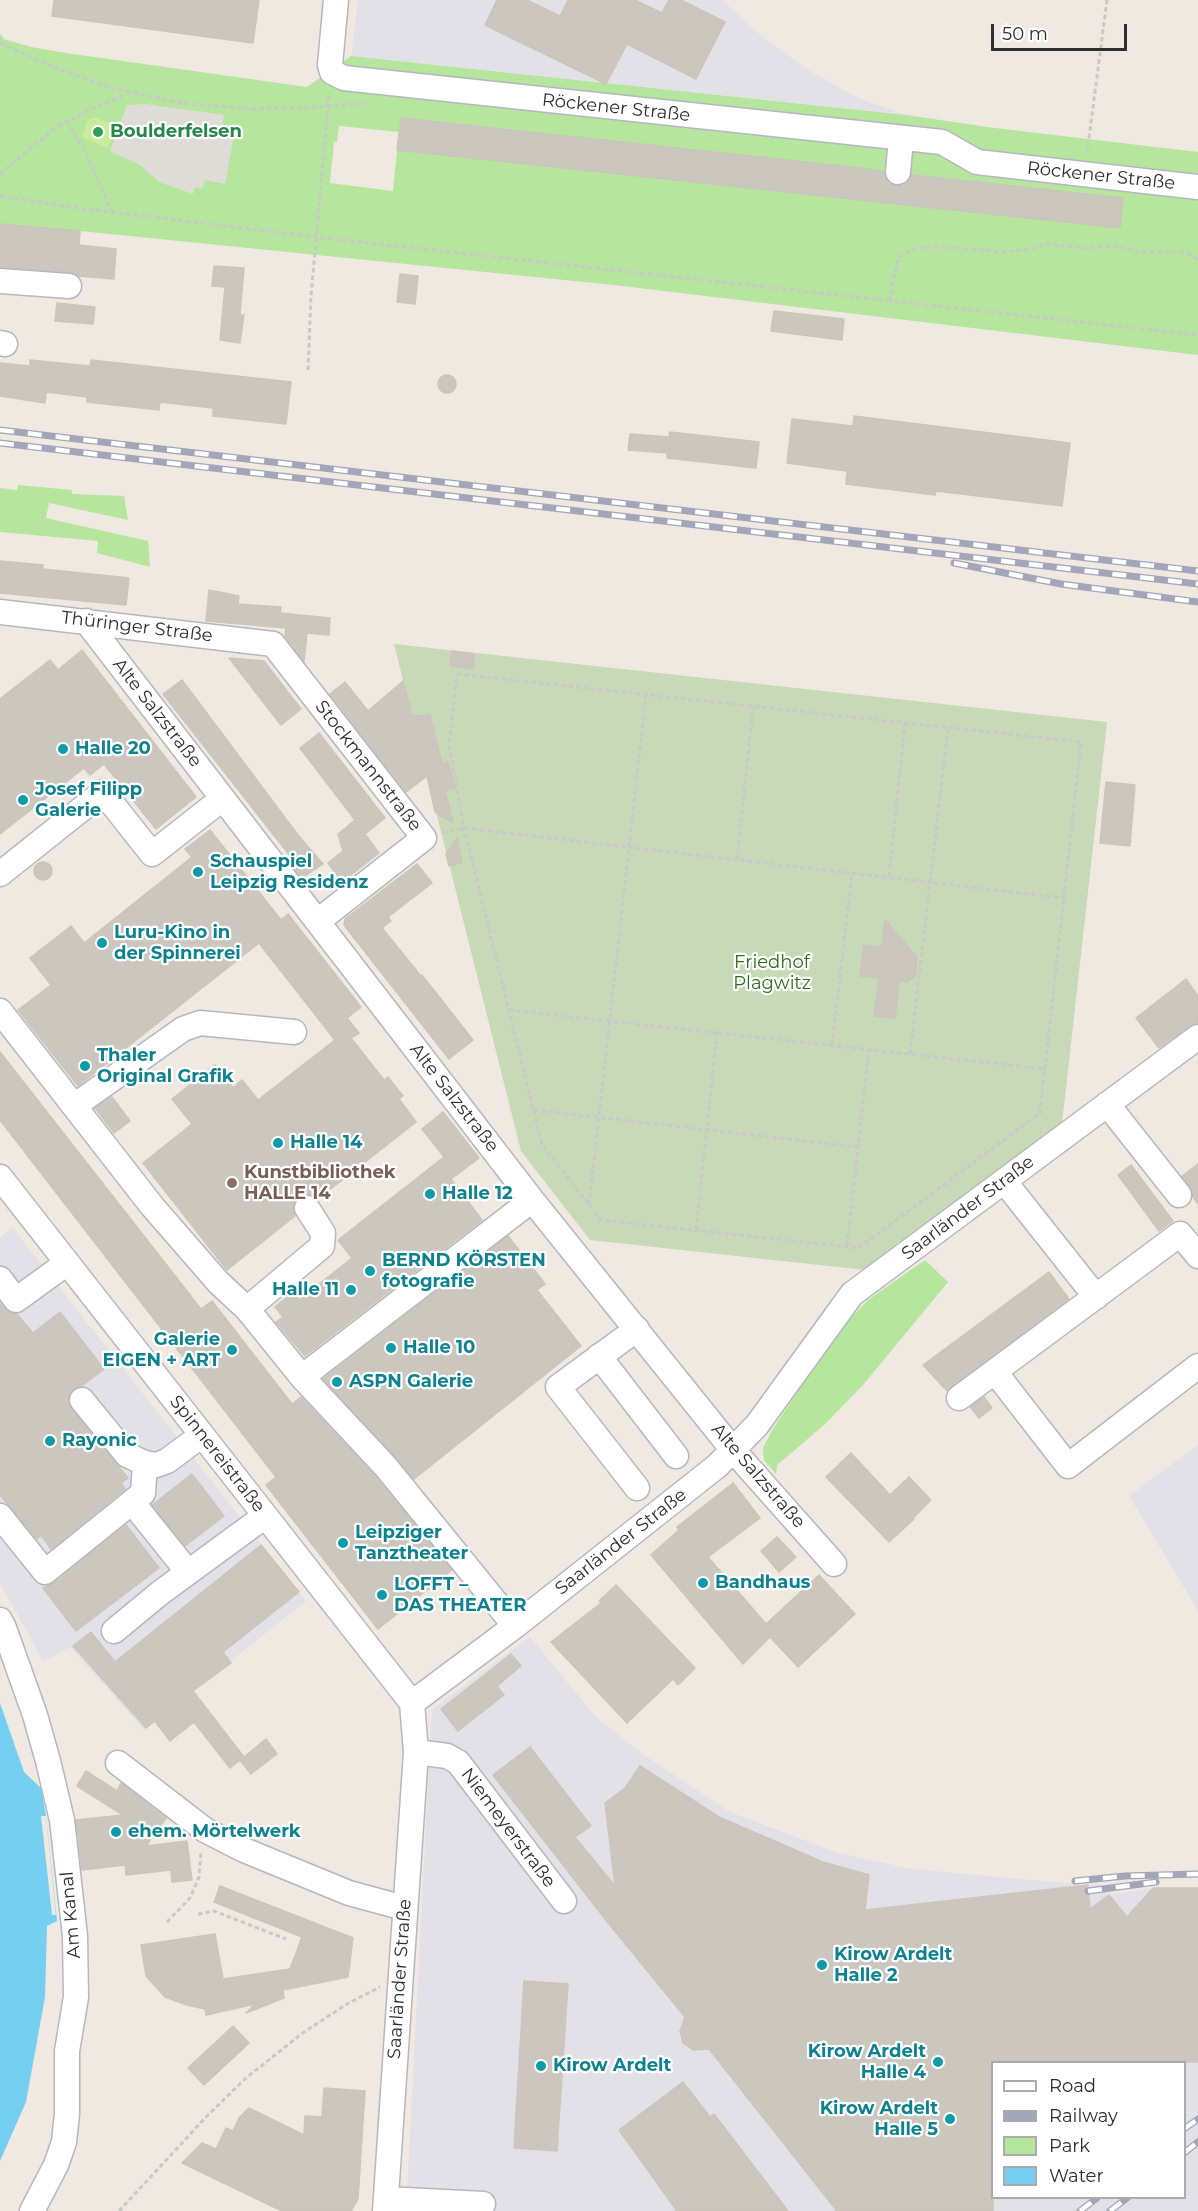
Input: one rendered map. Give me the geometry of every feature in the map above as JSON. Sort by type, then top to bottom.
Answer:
[{"type":"street","name":"Röckener Straße","points":[[336,0],[330,60],[332,72],[348,78],[942,142],[977,162],[1198,187]]},
{"type":"street","points":[[898,172],[901,139]]},
{"type":"street","points":[[0,281],[69,286]]},
{"type":"street","name":"Thüringer Straße","points":[[0,612],[273,644]]},
{"type":"street","name":"Alte Salzstraße","points":[[86,621],[532,1200],[733,1450],[834,1564]]},
{"type":"street","name":"Stockmannstraße","points":[[273,644],[424,838],[318,921]]},
{"type":"street","points":[[0,874],[103,792],[152,854],[222,799]]},
{"type":"street","points":[[0,1011],[152,1206],[219,1282],[247,1309],[302,1377],[387,1467],[515,1626]]},
{"type":"street","points":[[74,1106],[183,1029],[200,1023],[294,1032]]},
{"type":"street","name":"Saarländer Straße","points":[[386,2205],[416,1752],[412,1703],[515,1626],[717,1466],[757,1425],[852,1294],[1198,1037]]},
{"type":"street","points":[[1107,1104],[1179,1195]]},
{"type":"street","name":"Spinnereistraße","points":[[0,1177],[412,1703]]},
{"type":"street","points":[[1004,1181],[1096,1297]]},
{"type":"street","points":[[302,1377],[532,1200]]},
{"type":"street","points":[[247,1309],[322,1246],[323,1233],[307,1208]]},
{"type":"street","points":[[959,1398],[1180,1234],[1198,1256]]},
{"type":"street","points":[[0,1279],[16,1300],[67,1263]]},
{"type":"street","points":[[637,1329],[558,1387],[637,1488]]},
{"type":"street","points":[[599,1356],[676,1456]]},
{"type":"street","points":[[995,1372],[1068,1466],[1198,1366]]},
{"type":"street","points":[[82,1400],[127,1455],[145,1463],[156,1465],[167,1461],[202,1435]]},
{"type":"street","points":[[0,1516],[45,1572],[143,1493],[145,1463]]},
{"type":"street","points":[[132,1502],[188,1572]]},
{"type":"street","points":[[114,1631],[188,1572],[265,1516]]},
{"type":"street","name":"Am Kanal","points":[[0,1620],[35,1715],[62,1820],[75,1936],[76,1997],[67,2051],[67,2114],[64,2142],[56,2165],[32,2211]]},
{"type":"street","name":"Niemeyerstraße","points":[[416,1752],[447,1756],[458,1762],[564,1901]]},
{"type":"street","points":[[118,1763],[205,1830],[244,1850],[349,1893],[404,1908]]},
{"type":"street","points":[[386,2205],[483,2204]]},
{"type":"path","points":[[1084,174],[1107,0]]},
{"type":"path","points":[[0,43],[51,66],[122,91],[174,102],[253,109],[374,103]]},
{"type":"path","points":[[0,174],[56,127],[99,105],[120,98],[122,91]]},
{"type":"path","points":[[308,370],[316,237],[328,107]]},
{"type":"path","points":[[67,121],[87,155],[112,212]]},
{"type":"path","points":[[0,196],[316,237],[1198,335]]},
{"type":"path","points":[[891,301],[892,284],[899,257],[916,248],[936,247],[1006,252],[1046,244],[1087,248],[1113,246],[1143,252],[1177,252],[1189,254],[1198,260]]},
{"type":"path","points":[[458,674],[646,695],[1081,742],[1040,1113],[860,1248],[601,1220],[542,1145],[464,828],[449,745],[458,674]]},
{"type":"path","points":[[589,1205],[646,695]]},
{"type":"path","points":[[737,860],[753,707]]},
{"type":"path","points":[[889,877],[905,723]]},
{"type":"path","points":[[910,1054],[948,728]]},
{"type":"path","points":[[424,838],[464,828],[1064,897]]},
{"type":"path","points":[[832,1045],[852,873]]},
{"type":"path","points":[[509,1010],[1045,1069]]},
{"type":"path","points":[[696,1230],[717,1032]]},
{"type":"path","points":[[848,1246],[869,1049]]},
{"type":"path","points":[[534,1110],[858,1147]]},
{"type":"path","points":[[167,1922],[190,1898],[199,1877],[201,1851]]},
{"type":"path","points":[[198,1914],[214,1911],[286,1939]]},
{"type":"path","points":[[119,2211],[206,2117],[246,2078],[304,2032],[347,2004],[400,1978]]},
{"type":"shaded area","points":[[358,0],[722,0],[765,39],[810,71],[858,98],[906,115],[351,56]]},
{"type":"shaded area","points":[[145,104],[224,115],[222,126],[235,130],[225,184],[205,180],[202,189],[195,187],[193,194],[159,182],[140,165],[110,151],[127,105]]},
{"type":"shaded area","points":[[12,1227],[306,1601],[144,1730],[70,1647],[43,1661],[0,1583],[0,1238]]},
{"type":"shaded area","points":[[1198,1445],[1198,1611],[1129,1496]]},
{"type":"shaded area","points":[[530,1637],[596,1717],[644,1755],[730,1812],[838,1853],[912,1869],[1087,1885],[1100,1884],[1109,1895],[1153,1888],[1198,1888],[1198,2211],[406,2211],[432,1709]]},
{"type":"green space","points":[[0,34],[4,39],[31,47],[307,87],[351,56],[906,115],[1198,152],[1198,355],[614,285],[80,231],[1,225],[0,241]],"holes":[[[402,118],[1122,198],[1119,227],[397,150],[393,191],[330,183],[334,142],[337,142],[339,126],[399,132]]]},
{"type":"green space","name":"Boulderfelsen","points":[[91,118],[98,118],[114,125],[115,129],[108,146],[104,147],[82,137],[87,121]]},
{"type":"green space","points":[[18,485],[72,490],[72,494],[124,496],[128,520],[49,503],[46,518],[148,541],[150,567],[97,553],[98,541],[0,532],[0,488],[17,490]]},
{"type":"green space","name":"Friedhof Plagwitz","points":[[394,644],[1107,722],[1062,1124],[865,1270],[590,1240],[521,1151]]},
{"type":"green space","points":[[925,1260],[948,1282],[863,1385],[824,1425],[777,1465],[776,1474],[764,1460],[763,1448],[771,1432],[836,1334],[868,1300]]},
{"type":"water","points":[[0,1703],[24,1772],[41,1788],[57,1921],[47,1926],[45,1997],[26,2102],[0,2161]]},
{"type":"pier","points":[[41,1816],[46,1816],[56,1915],[52,1915]]},
{"type":"building","points":[[54,0],[259,0],[253,43],[52,16]]},
{"type":"building","points":[[497,0],[527,0],[560,16],[568,0],[635,0],[662,13],[669,0],[681,0],[725,22],[696,79],[627,44],[606,84],[485,25]]},
{"type":"building","points":[[401,118],[861,168],[884,172],[889,183],[896,186],[904,185],[912,175],[1123,198],[1120,228],[397,150]]},
{"type":"building","points":[[1,224],[80,231],[79,245],[116,249],[114,279],[78,276],[70,272],[0,267]]},
{"type":"building","points":[[214,266],[244,268],[240,315],[244,315],[240,343],[220,340],[225,287],[212,286]]},
{"type":"building","points":[[400,274],[418,276],[415,304],[397,302]]},
{"type":"building","points":[[57,303],[95,307],[93,324],[55,321]]},
{"type":"building","points":[[774,311],[844,319],[842,340],[771,331]]},
{"type":"building","points":[[30,360],[90,366],[91,360],[291,382],[286,424],[213,416],[213,408],[160,402],[159,410],[87,402],[87,397],[46,392],[45,403],[0,396],[0,363],[30,366]]},
{"type":"building","points":[[447,375],[453,378],[456,384],[453,390],[447,393],[441,390],[438,384],[441,378]]},
{"type":"building","points":[[854,416],[1070,443],[1062,506],[936,491],[935,495],[846,484],[847,471],[787,463],[792,419],[853,426]]},
{"type":"building","points":[[670,432],[759,442],[756,468],[667,458],[667,453],[628,450],[630,434],[669,437]]},
{"type":"building","points":[[0,561],[43,565],[43,569],[129,578],[126,605],[0,593]]},
{"type":"building","points":[[209,590],[239,596],[238,604],[281,607],[280,613],[330,618],[329,635],[307,633],[304,661],[285,636],[286,628],[206,621]]},
{"type":"building","name":"Halle 20","points":[[82,650],[196,797],[156,829],[104,764],[90,775],[84,768],[0,834],[0,699],[50,660],[58,670]]},
{"type":"building","points":[[452,651],[474,654],[473,669],[450,666]]},
{"type":"building","points":[[229,658],[264,661],[301,709],[281,725]]},
{"type":"building","points":[[182,680],[298,835],[323,864],[302,878],[295,869],[298,866],[163,694]]},
{"type":"building","points":[[403,681],[412,716],[430,715],[442,764],[448,762],[455,788],[445,790],[453,823],[435,812],[427,776],[406,792],[330,694],[345,682],[368,711]]},
{"type":"building","points":[[319,733],[385,818],[365,834],[379,853],[342,882],[328,863],[343,851],[338,834],[355,820],[300,748]]},
{"type":"building","points":[[1106,782],[1135,785],[1130,846],[1100,843]]},
{"type":"building","points":[[210,830],[281,920],[288,914],[361,1007],[347,1018],[359,1033],[351,1038],[384,1080],[388,1077],[403,1096],[399,1099],[416,1122],[318,1199],[307,1194],[299,1196],[293,1208],[295,1216],[227,1270],[143,1163],[192,1124],[172,1099],[215,1065],[233,1088],[242,1080],[258,1100],[335,1040],[259,943],[78,1086],[18,1010],[51,985],[30,958],[71,926],[84,943],[192,857],[185,849]]},
{"type":"building","points":[[457,838],[462,862],[449,866],[446,854]]},
{"type":"building","points":[[43,862],[49,865],[52,871],[49,877],[43,880],[37,877],[34,871],[37,865]]},
{"type":"building","points":[[417,864],[432,883],[388,917],[391,921],[382,928],[473,1040],[449,1059],[344,925],[345,919]]},
{"type":"building","points":[[885,920],[917,957],[915,976],[907,982],[899,981],[895,1018],[874,1016],[879,978],[860,976],[864,945],[882,947]]},
{"type":"building","points":[[1186,979],[1198,996],[1198,1023],[1159,1048],[1136,1018]]},
{"type":"building","points":[[0,1052],[201,1309],[212,1301],[292,1404],[301,1397],[375,1476],[452,1570],[378,1629],[266,1485],[276,1477],[0,1120]]},
{"type":"building","points":[[112,1097],[130,1121],[114,1133],[95,1108]]},
{"type":"building","points":[[443,1112],[479,1158],[451,1179],[482,1220],[305,1356],[276,1322],[283,1317],[275,1307],[293,1292],[299,1300],[352,1258],[338,1240],[444,1157],[422,1129]]},
{"type":"building","points":[[1198,1164],[1198,1204],[1182,1176]]},
{"type":"building","points":[[1131,1165],[1173,1221],[1159,1231],[1118,1175]]},
{"type":"building","points":[[508,1236],[545,1284],[537,1290],[581,1346],[414,1479],[323,1379]]},
{"type":"building","points":[[1049,1272],[1069,1299],[947,1391],[923,1365]]},
{"type":"building","name":"Rayonic","points":[[0,1303],[10,1313],[17,1314],[33,1333],[60,1312],[104,1369],[82,1386],[73,1389],[68,1403],[128,1478],[121,1483],[125,1489],[51,1549],[41,1535],[37,1539],[0,1495]]},
{"type":"building","points":[[984,1397],[992,1408],[979,1418],[970,1407]]},
{"type":"building","points":[[851,1453],[890,1495],[909,1477],[931,1500],[889,1542],[826,1477]]},
{"type":"building","points":[[192,1474],[224,1516],[185,1546],[152,1505]]},
{"type":"building","name":"Bandhaus","points":[[733,1483],[760,1518],[708,1557],[766,1624],[819,1575],[855,1614],[798,1667],[770,1637],[743,1664],[651,1555],[679,1530],[677,1527]]},
{"type":"building","points":[[126,1525],[159,1568],[76,1631],[43,1588],[54,1583]]},
{"type":"building","points":[[777,1537],[796,1557],[779,1572],[761,1551]]},
{"type":"building","points":[[261,1545],[299,1592],[223,1652],[231,1663],[193,1691],[244,1757],[266,1739],[277,1754],[251,1774],[240,1760],[230,1768],[194,1722],[170,1741],[155,1721],[146,1728],[73,1646],[91,1632],[115,1662]]},
{"type":"building","points":[[616,1585],[695,1668],[678,1685],[673,1679],[627,1723],[551,1642],[601,1603],[599,1601]]},
{"type":"building","points":[[511,1654],[521,1666],[497,1686],[504,1695],[458,1731],[441,1709]]},
{"type":"building","points":[[530,1747],[591,1826],[575,1837],[615,1886],[605,1803],[625,1788],[640,1766],[719,1817],[823,1862],[869,1875],[865,1910],[1088,1885],[1090,1909],[1109,1895],[1127,1917],[1153,1888],[1198,1888],[1198,2062],[991,2061],[991,2199],[993,2199],[993,2211],[837,2211],[709,2049],[694,2050],[683,2043],[680,2031],[685,2017],[493,1775]]},
{"type":"building","name":"ehem. Mörtelwerk","points":[[86,1771],[117,1791],[121,1783],[166,1818],[146,1846],[187,1841],[192,1880],[172,1882],[171,1870],[126,1875],[125,1865],[82,1870],[76,1820],[123,1815],[77,1786]]},
{"type":"building","points":[[220,1886],[353,1938],[348,1977],[283,1990],[284,1998],[246,2013],[255,2004],[206,2015],[205,2009],[165,1997],[146,1976],[141,1945],[215,1934],[223,1979],[290,1969],[302,1937],[214,1902]]},
{"type":"building","name":"Kirow Ardelt","points":[[524,1981],[568,1984],[557,2151],[514,2148]]},
{"type":"building","points":[[233,2026],[249,2043],[204,2085],[188,2068]]},
{"type":"building","points":[[683,2082],[710,2117],[714,2114],[788,2211],[677,2211],[619,2130]]},
{"type":"building","points":[[324,2088],[365,2091],[358,2199],[351,2211],[282,2211],[182,2163],[202,2143],[216,2149],[226,2128],[233,2131],[239,2118],[249,2108],[304,2135],[305,2116],[322,2117]]},
{"type":"railway","points":[[0,430],[1198,571]]},
{"type":"railway","points":[[0,443],[1198,584]]},
{"type":"railway","points":[[954,563],[1061,584],[1198,602]]},
{"type":"railway","points":[[1075,1881],[1125,1876],[1198,1874]]},
{"type":"railway","points":[[1088,1891],[1156,1882]]},
{"type":"railway","points":[[1186,2128],[1198,2119]]},
{"type":"railway","points":[[1186,2151],[1198,2142]]},
{"type":"railway","points":[[1080,2211],[1096,2199]]},
{"type":"railway","points":[[1110,2211],[1126,2199]]},
{"type":"place","name":"Boulderfelsen","points":[[98,132]]},
{"type":"place","name":"Halle 20","points":[[63,749]]},
{"type":"place","name":"Josef Filipp Galerie","points":[[23,800]]},
{"type":"place","name":"Schauspiel Leipzig Residenz","points":[[198,872]]},
{"type":"place","name":"Luru-Kino in der Spinnerei","points":[[102,943]]},
{"type":"place","name":"Thaler Original Grafik","points":[[85,1066]]},
{"type":"place","name":"Halle 14","points":[[278,1143]]},
{"type":"place","name":"Kunstbibliothek HALLE 14","points":[[232,1183]]},
{"type":"place","name":"Halle 12","points":[[430,1194]]},
{"type":"place","name":"BERND KÖRSTEN fotografie","points":[[370,1271]]},
{"type":"place","name":"Halle 11","points":[[351,1290]]},
{"type":"place","name":"Halle 10","points":[[391,1348]]},
{"type":"place","name":"Galerie EIGEN + ART","points":[[232,1350]]},
{"type":"place","name":"ASPN Galerie","points":[[337,1382]]},
{"type":"place","name":"Rayonic","points":[[50,1441]]},
{"type":"place","name":"Leipziger Tanztheater","points":[[343,1543]]},
{"type":"place","name":"Bandhaus","points":[[703,1583]]},
{"type":"place","name":"LOFFT – DAS THEATER","points":[[382,1595]]},
{"type":"place","name":"ehem. Mörtelwerk","points":[[116,1832]]},
{"type":"place","name":"Kirow Ardelt Halle 2","points":[[822,1965]]},
{"type":"place","name":"Kirow Ardelt Halle 4","points":[[938,2062]]},
{"type":"place","name":"Kirow Ardelt","points":[[541,2066]]},
{"type":"place","name":"Kirow Ardelt Halle 5","points":[[950,2119]]}]
